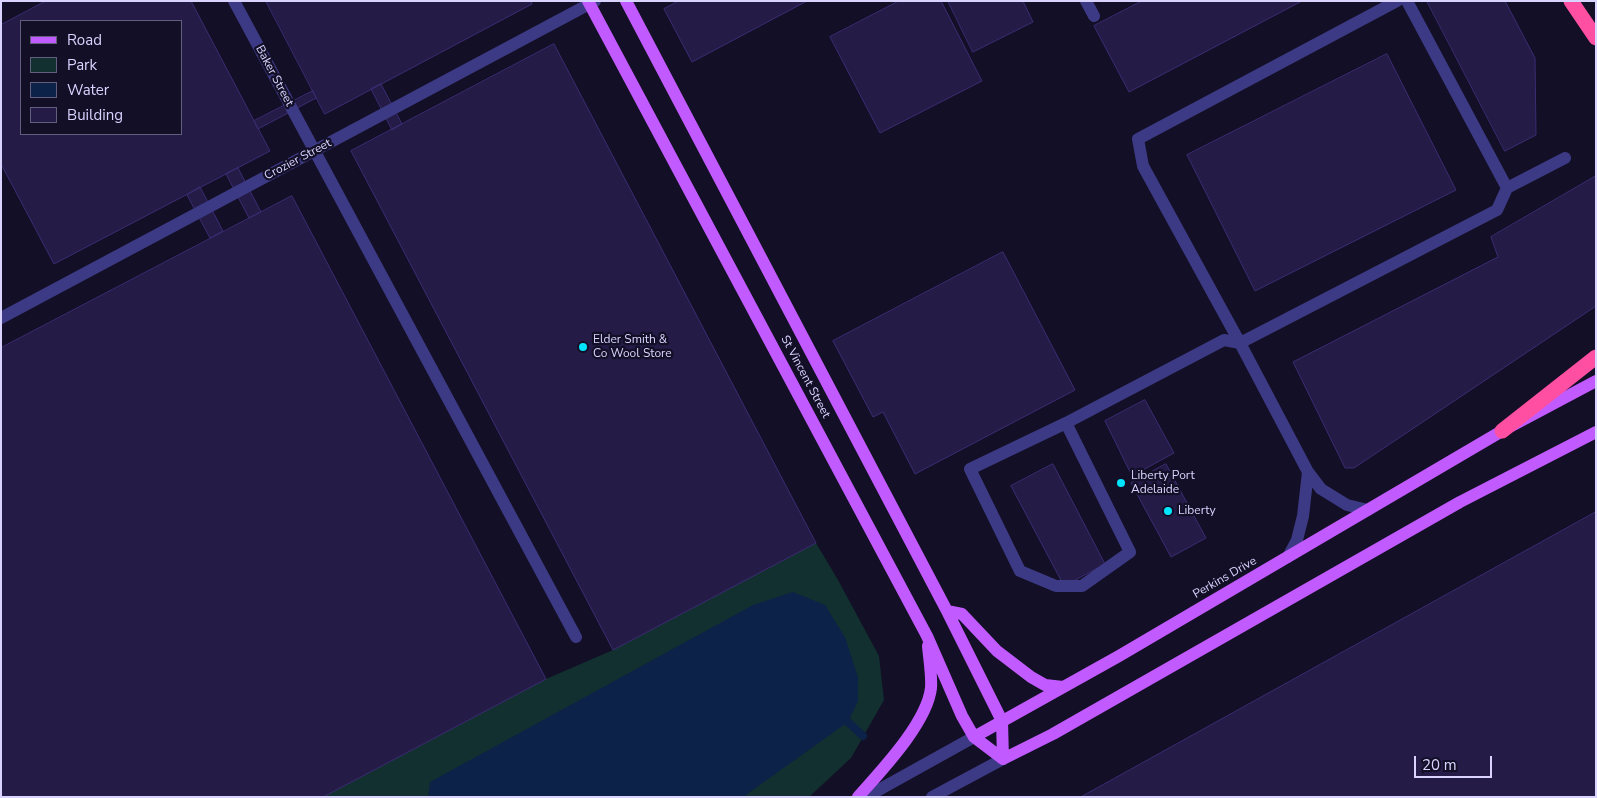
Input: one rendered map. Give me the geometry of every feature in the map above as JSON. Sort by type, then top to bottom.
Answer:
[{"type":"highway","points":[[1571,1],[1596,38]]},
{"type":"highway","points":[[1502,431],[1596,357]]},
{"type":"main road","name":"St Vincent Street","points":[[626,1],[1002,721]]},
{"type":"main road","name":"St Vincent Street","points":[[591,2],[927,636],[962,716],[974,738],[1003,759]]},
{"type":"main road","name":"Perkins Drive","points":[[974,738],[1502,431],[1596,381]]},
{"type":"main road","points":[[1002,721],[1003,759],[1053,734],[1460,502],[1596,432]]},
{"type":"main road","points":[[946,611],[962,614],[998,651],[1031,677],[1045,685],[1063,687]]},
{"type":"main road","points":[[858,797],[895,754],[922,716],[931,688],[927,636]]},
{"type":"street","name":"Baker Street","points":[[234,1],[576,637]]},
{"type":"street","points":[[1086,1],[1094,16]]},
{"type":"street","points":[[1368,510],[1347,504],[1320,490],[1308,472],[1143,166],[1138,139],[1397,1]]},
{"type":"street","points":[[1408,1],[1507,188]]},
{"type":"street","name":"Crozier Street","points":[[1,318],[591,2]]},
{"type":"street","points":[[1066,423],[1130,552],[1082,586],[1056,586],[1020,571],[970,469],[1066,423],[1224,340],[1240,343],[1497,210],[1507,188],[1566,158]]},
{"type":"street","points":[[1288,557],[1297,540],[1308,472]]},
{"type":"street","name":"Perkins Drive","points":[[866,797],[974,738]]},
{"type":"street","points":[[932,797],[1003,759]]},
{"type":"green space","points":[[816,543],[879,656],[884,700],[851,758],[809,797],[323,797],[546,679],[613,650]]},
{"type":"water","points":[[793,592],[825,605],[845,637],[858,677],[858,701],[848,722],[743,797],[428,797],[430,782],[753,605]]},
{"type":"building","points":[[46,1],[191,1],[270,151],[54,264],[1,164],[1,25]]},
{"type":"building","points":[[266,1],[531,1],[532,4],[325,114]]},
{"type":"building","points":[[679,1],[807,1],[692,62],[664,9]]},
{"type":"building","points":[[899,1],[941,1],[982,81],[880,133],[830,37]]},
{"type":"building","points":[[948,1],[1023,1],[1033,22],[973,52]]},
{"type":"building","points":[[1142,1],[1302,1],[1129,92],[1094,26]]},
{"type":"building","points":[[1427,1],[1505,1],[1535,58],[1536,135],[1505,151]]},
{"type":"building","name":"Elder Smith & Co Wool Store","points":[[554,44],[816,543],[613,650],[351,151]]},
{"type":"building","points":[[1387,54],[1456,190],[1255,291],[1187,155]]},
{"type":"building","points":[[381,84],[402,124],[392,130],[371,89]]},
{"type":"building","points":[[313,91],[316,98],[258,129],[254,121]]},
{"type":"building","points":[[238,168],[261,212],[249,218],[226,174]]},
{"type":"building","points":[[1596,176],[1596,306],[1354,468],[1345,468],[1293,362],[1498,257],[1491,237]]},
{"type":"building","points":[[200,187],[223,231],[210,238],[187,195]]},
{"type":"building","points":[[292,196],[546,679],[323,797],[1,797],[1,348]]},
{"type":"building","points":[[1003,252],[1075,390],[915,474],[883,412],[873,417],[833,341]]},
{"type":"building","points":[[1145,400],[1174,453],[1132,476],[1105,421]]},
{"type":"building","points":[[1053,464],[1105,564],[1064,586],[1011,486]]},
{"type":"building","name":"Liberty","points":[[1166,464],[1206,538],[1171,557],[1131,483]]},
{"type":"building","points":[[1596,512],[1596,797],[1081,797]]},
{"type":"waterway","points":[[848,722],[863,736]]},
{"type":"place","name":"Elder Smith & Co Wool Store","points":[[583,347]]},
{"type":"place","name":"Liberty Port Adelaide","points":[[1121,483]]},
{"type":"place","name":"Liberty","points":[[1168,511]]}]
